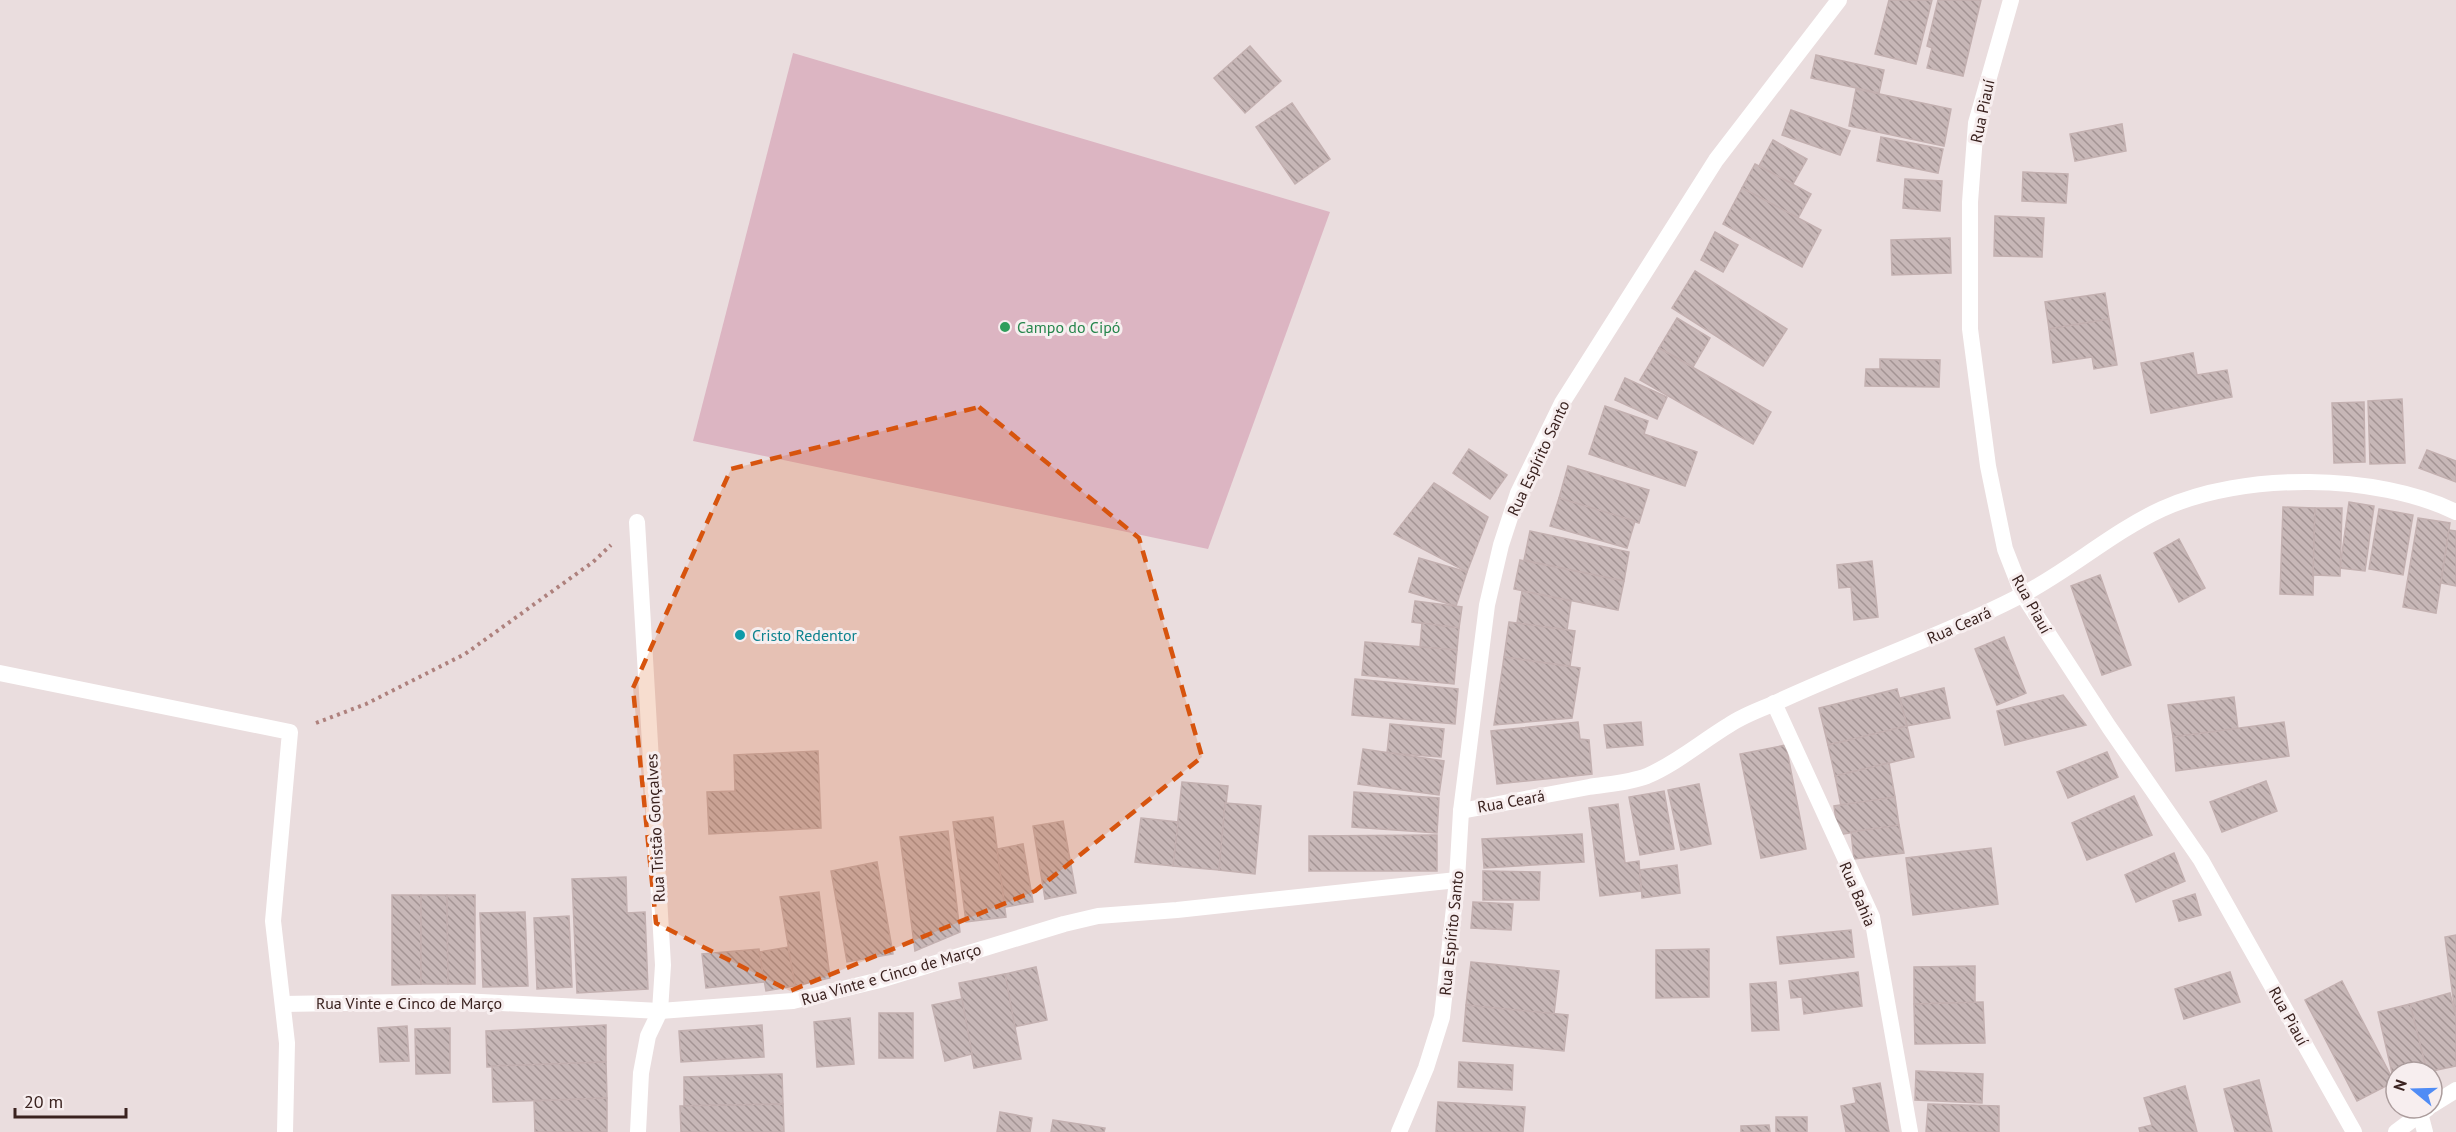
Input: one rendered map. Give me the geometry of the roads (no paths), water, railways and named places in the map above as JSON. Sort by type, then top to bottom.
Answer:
[{"type":"street","name":"Rua Espírito Santo","points":[[1399,1132],[1426,1068],[1442,1017],[1457,880],[1461,811],[1487,605],[1501,545],[1518,493],[1562,403],[1716,160],[1839,0]]},
{"type":"street","name":"Rua Piauí","points":[[2011,0],[1976,123],[1970,202],[1970,329],[1988,466],[2005,549],[2023,595],[2201,860],[2354,1132]]},
{"type":"street","name":"Rua Ceará","points":[[1461,811],[1644,777],[1676,762],[1730,724],[1774,703],[1962,624],[2023,595],[2162,509],[2195,497],[2233,488],[2289,481],[2389,491],[2424,499],[2456,512]]},
{"type":"street","name":"Rua Tristão Gonçalves","points":[[637,522],[663,965],[660,1011],[648,1036],[643,1064],[638,1132]]},
{"type":"street","points":[[0,673],[290,732],[273,921],[286,1043],[285,1132]]},
{"type":"street","name":"Rua Bahia","points":[[1774,703],[1872,917],[1910,1132]]},
{"type":"street","name":"Rua Vinte e Cinco de Março","points":[[283,1004],[462,1001],[660,1011],[794,1001],[880,980],[1064,924],[1098,916],[1177,910],[1457,880]]},
{"type":"street","points":[[2396,1132],[2412,1120]]},
{"type":"place","name":"Campo do Cipó","points":[[1005,327]]},
{"type":"place","name":"Cristo Redentor","points":[[740,635]]}]
